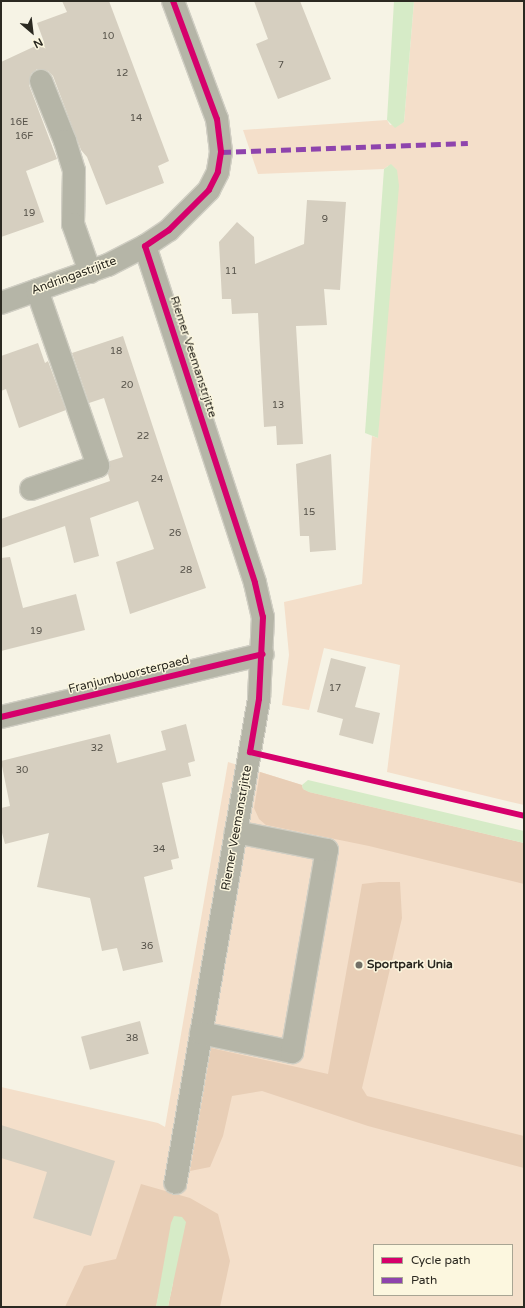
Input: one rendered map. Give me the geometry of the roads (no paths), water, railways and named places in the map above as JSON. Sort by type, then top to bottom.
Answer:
[{"type":"street","points":[[145,246],[169,230],[209,190],[218,172],[222,152],[217,119],[173,1]]},
{"type":"street","points":[[41,80],[66,141],[74,171],[73,224],[90,272]]},
{"type":"street","name":"Andringastrjitte","points":[[1,303],[90,272],[145,246]]},
{"type":"street","name":"Riemer Veemanstrjitte","points":[[145,246],[255,583],[263,617],[263,654],[259,699],[175,1183]]},
{"type":"street","points":[[32,489],[98,466],[37,290]]},
{"type":"street","name":"Franjumbuorsterpaed","points":[[1,717],[263,654]]},
{"type":"street","points":[[201,1033],[292,1052],[328,850],[236,832]]},
{"type":"place","name":"Sportpark Unia","points":[[359,965]]}]
